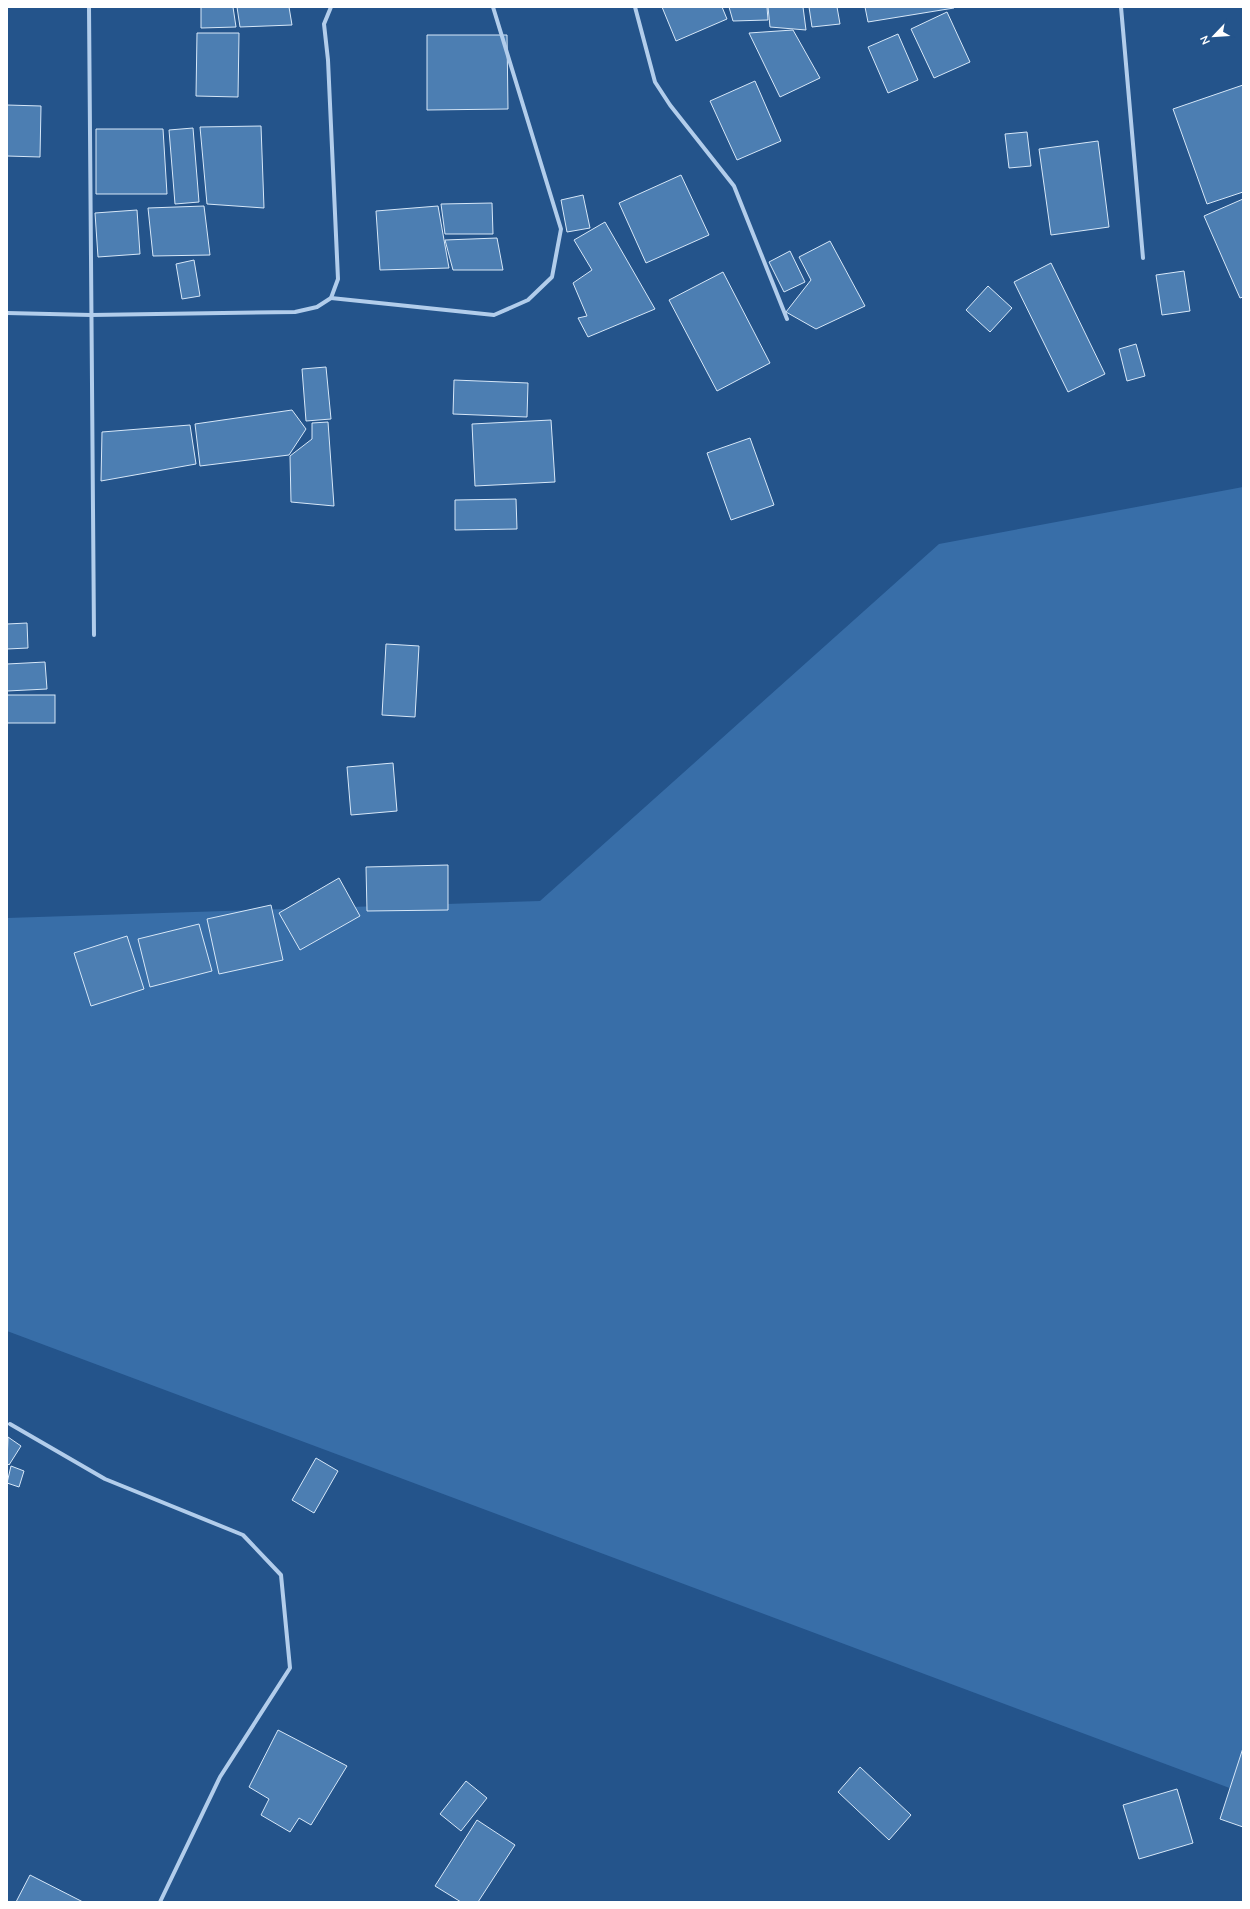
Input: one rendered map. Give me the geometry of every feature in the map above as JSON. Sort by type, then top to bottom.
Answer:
[{"type":"street","points":[[89,7],[94,635]]},
{"type":"street","points":[[7,313],[92,315],[295,312],[317,307],[331,298],[338,278],[328,60],[324,24],[331,7]]},
{"type":"street","points":[[331,298],[494,315],[528,300],[552,277],[561,229],[493,7]]},
{"type":"street","points":[[635,7],[655,82],[670,105],[734,186],[787,319]]},
{"type":"street","points":[[1121,7],[1143,258]]},
{"type":"street","points":[[10,1424],[105,1478],[243,1535],[281,1575],[290,1668],[220,1777],[160,1902]]},
{"type":"shaded area","points":[[1243,487],[1243,1793],[7,1331],[7,918],[540,901],[939,544]]},
{"type":"building","points":[[201,7],[233,7],[236,27],[201,28]]},
{"type":"building","points":[[237,7],[289,7],[292,25],[240,27]]},
{"type":"building","points":[[662,7],[722,7],[727,19],[676,41]]},
{"type":"building","points":[[729,7],[767,7],[768,20],[733,21]]},
{"type":"building","points":[[768,7],[803,7],[806,30],[770,27]]},
{"type":"building","points":[[809,7],[837,7],[840,24],[812,27]]},
{"type":"building","points":[[865,7],[954,7],[954,8],[868,22]]},
{"type":"building","points":[[947,12],[970,62],[934,78],[911,29]]},
{"type":"building","points":[[793,30],[820,78],[780,97],[749,33]]},
{"type":"building","points":[[197,33],[239,33],[238,97],[196,96]]},
{"type":"building","points":[[898,34],[918,80],[888,93],[868,47]]},
{"type":"building","points":[[427,35],[507,35],[508,109],[427,110]]},
{"type":"building","points":[[755,81],[781,141],[737,160],[710,101]]},
{"type":"building","points":[[1243,85],[1243,192],[1207,204],[1173,109]]},
{"type":"building","points":[[7,105],[41,106],[40,157],[7,156]]},
{"type":"building","points":[[261,126],[264,208],[207,204],[200,127]]},
{"type":"building","points":[[193,128],[199,202],[175,204],[169,130]]},
{"type":"building","points":[[96,129],[163,129],[167,194],[96,194]]},
{"type":"building","points":[[1027,132],[1031,166],[1009,168],[1005,134]]},
{"type":"building","points":[[1098,141],[1109,227],[1051,235],[1039,149]]},
{"type":"building","points":[[681,175],[709,235],[646,263],[619,203]]},
{"type":"building","points":[[583,195],[590,228],[567,232],[561,200]]},
{"type":"building","points":[[1243,199],[1243,297],[1240,298],[1204,216]]},
{"type":"building","points":[[492,203],[493,234],[445,234],[441,204]]},
{"type":"building","points":[[204,206],[210,255],[153,256],[148,208]]},
{"type":"building","points":[[438,206],[449,268],[380,270],[376,211]]},
{"type":"building","points":[[137,210],[140,254],[98,257],[95,213]]},
{"type":"building","points":[[605,222],[655,309],[588,337],[578,318],[587,316],[573,283],[592,270],[574,240]]},
{"type":"building","points":[[497,238],[503,270],[453,270],[445,240]]},
{"type":"building","points":[[830,241],[865,306],[816,329],[786,312],[811,280],[799,257]]},
{"type":"building","points":[[790,251],[805,282],[784,292],[769,262]]},
{"type":"building","points":[[194,260],[200,296],[182,299],[176,264]]},
{"type":"building","points":[[1051,263],[1105,374],[1068,392],[1014,282]]},
{"type":"building","points":[[1184,271],[1190,311],[1162,315],[1156,275]]},
{"type":"building","points":[[723,272],[770,363],[717,391],[669,300]]},
{"type":"building","points":[[988,286],[1012,308],[990,332],[966,310]]},
{"type":"building","points":[[1136,344],[1145,376],[1127,381],[1119,349]]},
{"type":"building","points":[[326,367],[331,419],[306,421],[302,369]]},
{"type":"building","points":[[454,380],[528,383],[527,417],[453,414]]},
{"type":"building","points":[[292,410],[306,429],[289,455],[200,466],[195,424]]},
{"type":"building","points":[[551,420],[555,482],[475,486],[472,424]]},
{"type":"building","points":[[328,422],[334,506],[291,502],[290,456],[312,439],[312,423]]},
{"type":"building","points":[[190,425],[196,464],[101,481],[102,432]]},
{"type":"building","points":[[750,438],[774,505],[731,520],[707,453]]},
{"type":"building","points":[[516,499],[517,529],[455,530],[455,500]]},
{"type":"building","points":[[27,623],[28,648],[7,649],[7,624]]},
{"type":"building","points":[[386,644],[419,646],[415,717],[382,715]]},
{"type":"building","points":[[45,662],[47,689],[7,691],[7,664]]},
{"type":"building","points":[[7,695],[55,695],[55,723],[7,723]]},
{"type":"building","points":[[393,763],[397,811],[351,815],[347,767]]},
{"type":"building","points":[[448,865],[448,910],[367,911],[366,867]]},
{"type":"building","points":[[339,878],[360,916],[300,950],[279,913]]},
{"type":"building","points":[[271,905],[283,960],[219,974],[207,919]]},
{"type":"building","points":[[199,924],[212,971],[150,987],[138,939]]},
{"type":"building","points":[[127,936],[144,989],[91,1006],[74,953]]},
{"type":"building","points":[[8,1437],[21,1446],[9,1465],[7,1463]]},
{"type":"building","points":[[316,1458],[338,1471],[314,1513],[292,1500]]},
{"type":"building","points":[[11,1466],[24,1471],[19,1487],[7,1483]]},
{"type":"building","points":[[278,1730],[347,1766],[311,1825],[299,1818],[290,1832],[261,1815],[269,1799],[249,1787]]},
{"type":"building","points":[[1243,1748],[1243,1827],[1220,1819]]},
{"type":"building","points":[[860,1767],[911,1815],[889,1840],[838,1792]]},
{"type":"building","points":[[466,1781],[487,1798],[461,1831],[440,1814]]},
{"type":"building","points":[[1177,1789],[1193,1843],[1139,1859],[1123,1805]]},
{"type":"building","points":[[477,1820],[515,1845],[478,1902],[461,1902],[435,1886]]},
{"type":"building","points":[[30,1875],[83,1902],[16,1902]]}]
